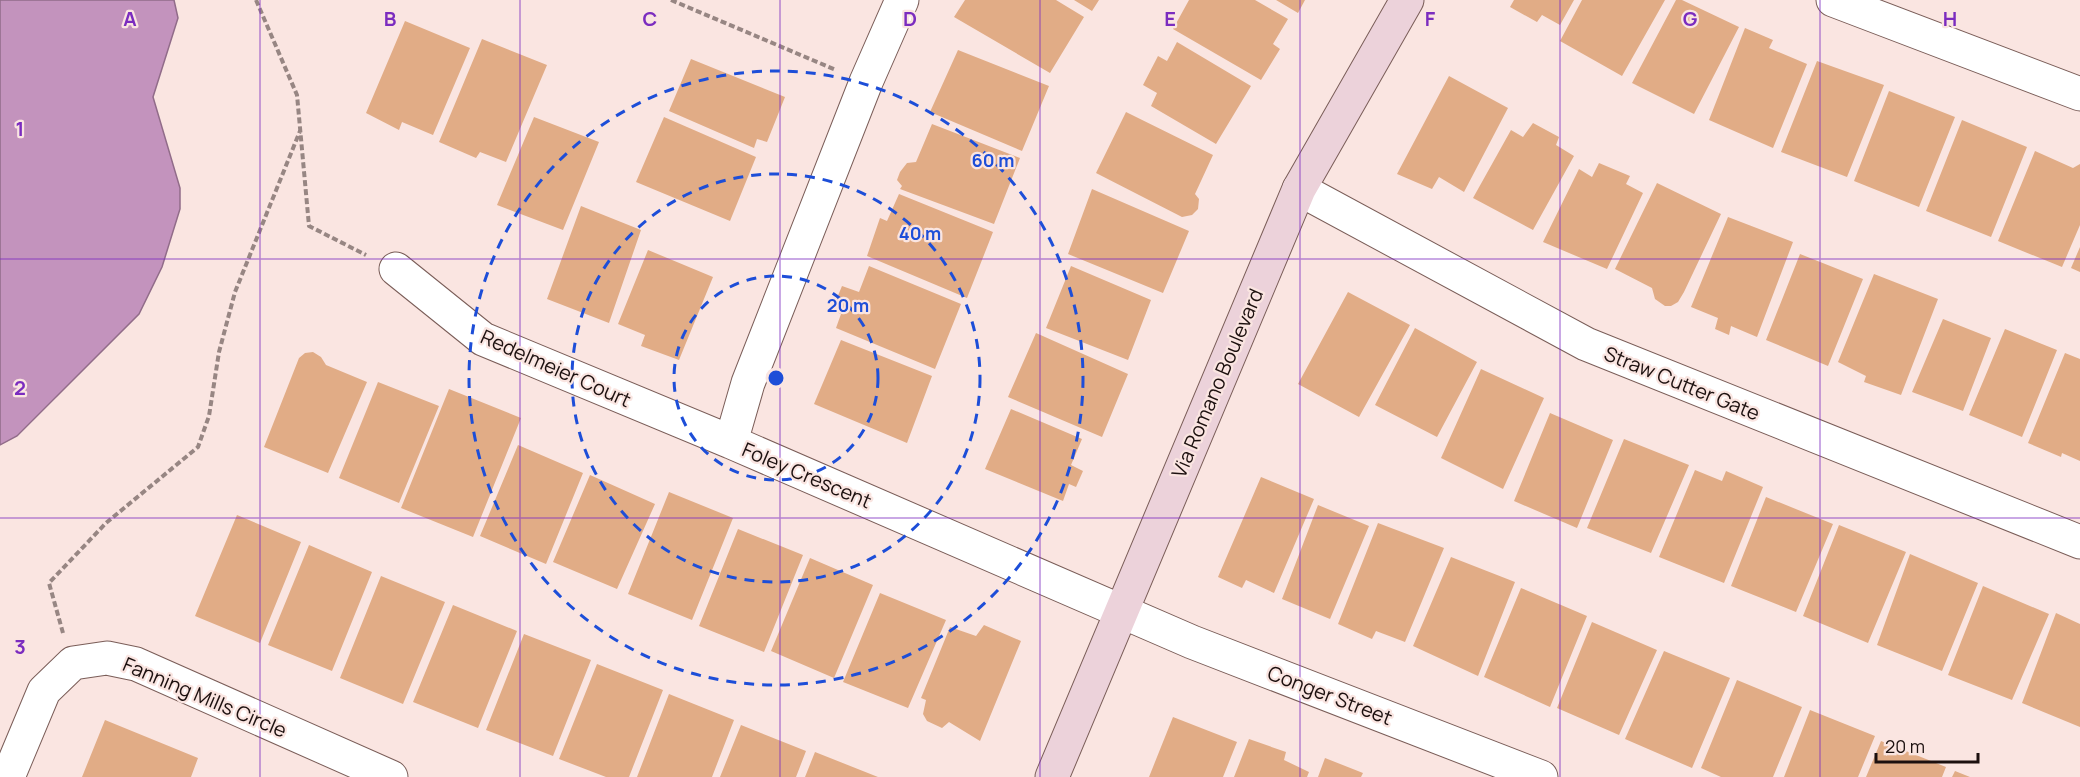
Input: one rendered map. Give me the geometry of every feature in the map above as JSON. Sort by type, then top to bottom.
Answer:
[{"type":"street","name":"Foley Crescent","points":[[902,0],[866,82],[748,383],[731,442],[1121,611]]},
{"type":"street","name":"Via Romano Boulevard","points":[[1052,777],[1299,189],[1407,0]]},
{"type":"street","points":[[1833,0],[2080,94]]},
{"type":"street","name":"Straw Cutter Gate","points":[[1299,189],[1586,344],[2080,542]]},
{"type":"street","name":"Redelmeier Court","points":[[396,269],[483,339],[731,442]]},
{"type":"street","name":"Conger Street","points":[[1121,611],[1192,642],[1541,777]]},
{"type":"street","name":"Fanning Mills Circle","points":[[73,663],[107,658],[136,664],[391,777]]},
{"type":"street","points":[[8,777],[44,691],[73,663]]},
{"type":"path","points":[[256,0],[297,95],[309,226],[396,269]]},
{"type":"path","points":[[671,0],[866,82]]},
{"type":"path","points":[[73,663],[49,583],[106,523],[198,447],[209,416],[219,352],[235,292],[300,131]]},
{"type":"shaded area","points":[[0,0],[174,0],[178,18],[153,97],[180,188],[180,209],[162,267],[139,314],[17,436],[0,445]]},
{"type":"building","points":[[965,0],[1056,0],[1084,17],[1050,73],[954,17]]},
{"type":"building","points":[[1074,0],[1099,0],[1092,11]]},
{"type":"building","points":[[1189,0],[1255,0],[1288,19],[1273,44],[1280,49],[1261,80],[1173,29]]},
{"type":"building","points":[[1276,0],[1305,0],[1298,13]]},
{"type":"building","points":[[1514,0],[1574,0],[1560,25],[1542,15],[1537,22],[1510,7]]},
{"type":"building","points":[[1582,0],[1665,0],[1622,76],[1560,41]]},
{"type":"building","points":[[1676,0],[1682,0],[1739,27],[1694,114],[1632,83]]},
{"type":"building","points":[[405,21],[470,48],[433,135],[402,122],[399,130],[366,113]]},
{"type":"building","points":[[1745,28],[1773,40],[1769,48],[1807,64],[1773,148],[1709,120]]},
{"type":"building","points":[[482,39],[547,65],[506,162],[480,152],[476,158],[439,142]]},
{"type":"building","points":[[1177,42],[1251,86],[1216,144],[1151,106],[1157,93],[1143,85],[1158,56],[1167,61]]},
{"type":"building","points":[[958,50],[1049,86],[1022,151],[930,112]]},
{"type":"building","points":[[691,59],[785,97],[767,142],[757,139],[754,148],[669,111]]},
{"type":"building","points":[[1817,61],[1884,85],[1847,177],[1781,152]]},
{"type":"building","points":[[1449,76],[1508,108],[1464,192],[1439,177],[1432,189],[1397,174]]},
{"type":"building","points":[[1889,91],[1955,117],[1919,207],[1854,181]]},
{"type":"building","points":[[1126,112],[1213,155],[1195,194],[1199,199],[1198,209],[1192,215],[1182,217],[1096,173]]},
{"type":"building","points":[[534,117],[599,142],[563,230],[497,205]]},
{"type":"building","points":[[664,117],[756,157],[730,221],[636,182]]},
{"type":"building","points":[[1962,120],[2027,147],[1991,237],[1926,211]]},
{"type":"building","points":[[1533,123],[1559,137],[1556,145],[1574,156],[1533,230],[1473,198],[1511,130],[1523,137]]},
{"type":"building","points":[[932,124],[1020,158],[994,224],[900,189],[902,186],[897,180],[900,172],[907,163],[916,162]]},
{"type":"building","points":[[2035,151],[2073,168],[2080,164],[2080,225],[2062,267],[1998,241]]},
{"type":"building","points":[[1599,163],[1630,176],[1626,184],[1643,193],[1607,269],[1543,242],[1579,169],[1592,177]]},
{"type":"building","points":[[1657,183],[1721,214],[1684,292],[1678,302],[1671,306],[1665,306],[1655,299],[1652,288],[1615,269]]},
{"type":"building","points":[[1092,189],[1189,231],[1163,293],[1068,254]]},
{"type":"building","points":[[899,194],[993,232],[967,298],[867,256],[880,218],[887,221]]},
{"type":"building","points":[[581,206],[641,230],[609,323],[547,299]]},
{"type":"building","points":[[1728,217],[1793,242],[1757,337],[1731,326],[1729,335],[1715,329],[1718,318],[1691,307]]},
{"type":"building","points":[[2080,247],[2080,272],[2071,268]]},
{"type":"building","points":[[648,250],[713,277],[679,360],[641,346],[645,335],[618,324]]},
{"type":"building","points":[[1800,254],[1863,279],[1828,366],[1766,340]]},
{"type":"building","points":[[869,266],[961,304],[935,369],[836,328],[841,314],[832,310],[842,286],[859,292]]},
{"type":"building","points":[[1071,266],[1151,300],[1128,360],[1046,328]]},
{"type":"building","points":[[1874,274],[1938,299],[1901,395],[1864,382],[1866,376],[1838,362]]},
{"type":"building","points":[[1348,292],[1410,325],[1359,417],[1298,384]]},
{"type":"building","points":[[1943,319],[1991,338],[1963,411],[1912,392]]},
{"type":"building","points":[[1415,328],[1477,362],[1437,437],[1375,405]]},
{"type":"building","points":[[2005,329],[2057,350],[2022,437],[1969,415]]},
{"type":"building","points":[[1036,333],[1128,374],[1102,437],[1008,397]]},
{"type":"building","points":[[841,340],[932,376],[907,443],[814,404]]},
{"type":"building","points":[[313,352],[321,357],[326,365],[367,382],[328,473],[264,447],[299,358],[305,353]]},
{"type":"building","points":[[2065,353],[2080,359],[2080,461],[2062,453],[2061,457],[2028,443]]},
{"type":"building","points":[[1481,369],[1544,398],[1503,489],[1441,458]]},
{"type":"building","points":[[378,382],[439,406],[399,503],[339,478]]},
{"type":"building","points":[[449,389],[521,418],[473,537],[401,508]]},
{"type":"building","points":[[1011,409],[1082,439],[1071,465],[1083,471],[1076,487],[1069,484],[1063,501],[985,469]]},
{"type":"building","points":[[1550,413],[1613,440],[1577,528],[1514,501]]},
{"type":"building","points":[[1624,439],[1689,465],[1651,553],[1587,528]]},
{"type":"building","points":[[518,445],[583,473],[546,564],[480,536]]},
{"type":"building","points":[[1695,470],[1722,481],[1726,471],[1763,487],[1724,583],[1659,557]]},
{"type":"building","points":[[590,475],[655,504],[617,589],[553,562]]},
{"type":"building","points":[[1261,477],[1314,499],[1274,593],[1246,580],[1242,588],[1218,577]]},
{"type":"building","points":[[669,492],[733,518],[692,620],[628,594]]},
{"type":"building","points":[[1766,497],[1833,524],[1796,612],[1731,586]]},
{"type":"building","points":[[1318,505],[1369,526],[1330,619],[1282,599]]},
{"type":"building","points":[[237,515],[301,542],[260,643],[195,616]]},
{"type":"building","points":[[1378,523],[1444,548],[1405,642],[1376,631],[1372,639],[1338,624]]},
{"type":"building","points":[[1839,525],[1906,552],[1868,643],[1803,616]]},
{"type":"building","points":[[738,529],[803,555],[764,652],[699,626]]},
{"type":"building","points":[[309,545],[372,572],[332,671],[268,645]]},
{"type":"building","points":[[1910,554],[1978,583],[1942,671],[1877,645]]},
{"type":"building","points":[[1451,557],[1515,582],[1478,676],[1413,646]]},
{"type":"building","points":[[810,558],[873,585],[834,678],[771,651]]},
{"type":"building","points":[[381,576],[445,602],[403,704],[340,678]]},
{"type":"building","points":[[1983,586],[2049,614],[2012,700],[1948,675]]},
{"type":"building","points":[[1521,588],[1587,616],[1550,707],[1484,677]]},
{"type":"building","points":[[880,593],[946,620],[908,708],[843,682]]},
{"type":"building","points":[[453,605],[517,631],[478,728],[413,702]]},
{"type":"building","points":[[2056,613],[2080,624],[2080,727],[2022,703]]},
{"type":"building","points":[[1592,622],[1657,650],[1619,735],[1557,708]]},
{"type":"building","points":[[984,625],[1021,641],[980,741],[949,722],[942,728],[927,721],[923,714],[926,700],[921,698],[950,627],[976,636]]},
{"type":"building","points":[[524,634],[591,660],[553,756],[486,730]]},
{"type":"building","points":[[1664,651],[1730,678],[1692,768],[1625,739]]},
{"type":"building","points":[[597,664],[663,690],[629,777],[606,777],[559,759]]},
{"type":"building","points":[[1737,680],[1802,707],[1773,777],[1721,777],[1701,768]]},
{"type":"building","points":[[669,694],[734,720],[712,777],[637,777]]},
{"type":"building","points":[[1810,710],[1875,736],[1858,777],[1784,777]]},
{"type":"building","points":[[1173,717],[1237,742],[1223,777],[1149,777]]},
{"type":"building","points":[[105,720],[198,758],[191,777],[82,777]]},
{"type":"building","points":[[741,725],[806,751],[796,777],[720,777]]},
{"type":"building","points":[[1249,739],[1286,752],[1284,760],[1309,772],[1307,777],[1234,777]]},
{"type":"building","points":[[1881,741],[1946,767],[1942,777],[1866,777]]},
{"type":"building","points":[[815,752],[878,777],[805,777]]},
{"type":"building","points":[[1325,758],[1363,773],[1361,777],[1318,777]]},
{"type":"building","points":[[1955,771],[1970,777],[1952,777]]}]
